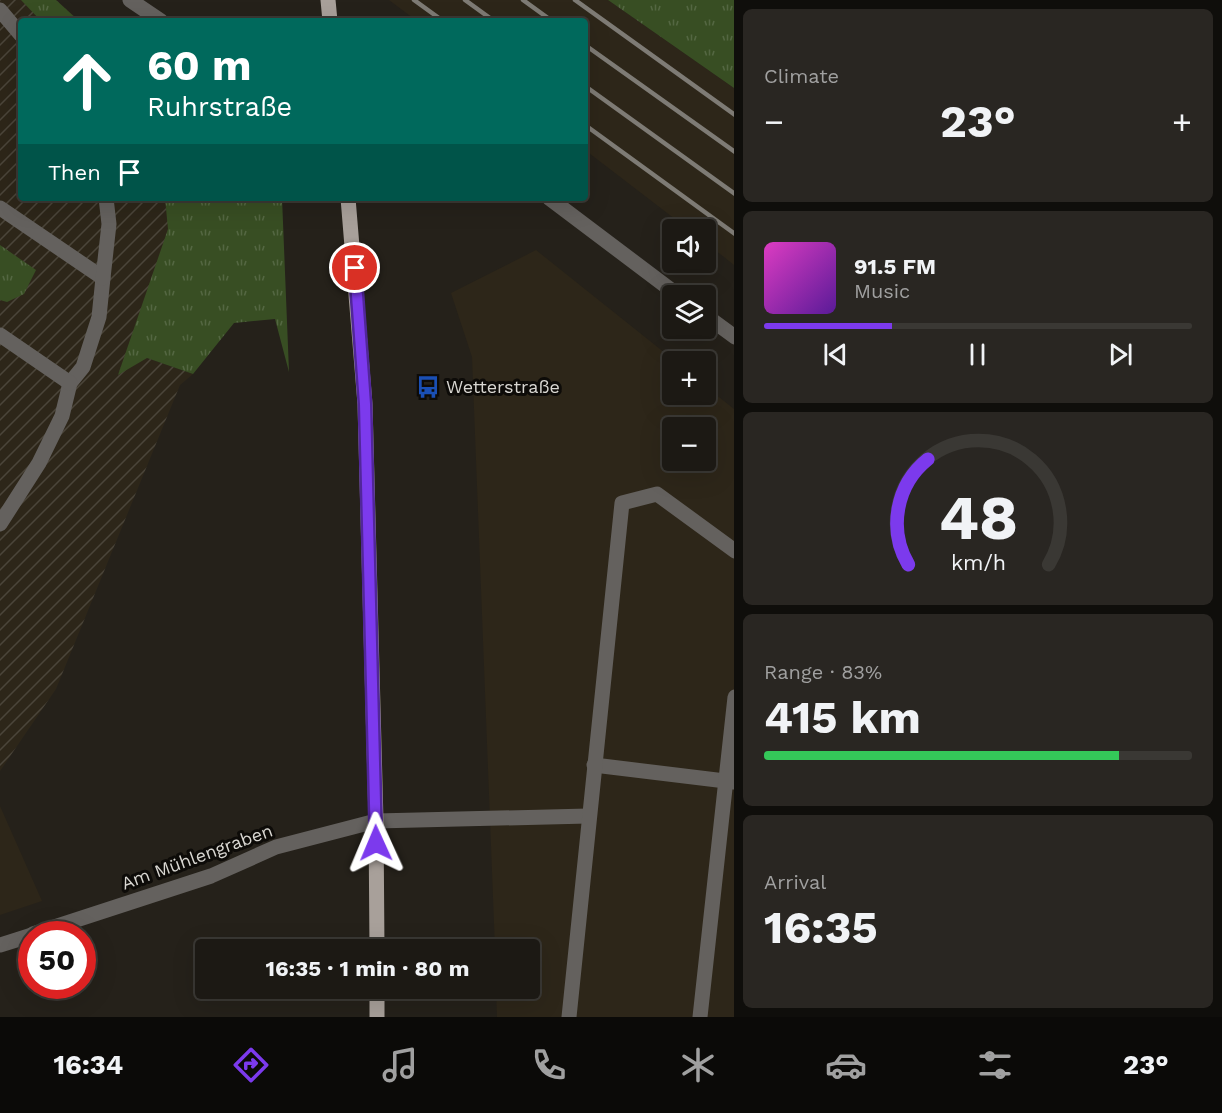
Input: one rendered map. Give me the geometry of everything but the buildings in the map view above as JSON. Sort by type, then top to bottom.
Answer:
[{"type":"main road","points":[[328,0],[330,18]]},
{"type":"main road","points":[[348,201],[365,404],[377,939]]},
{"type":"main road","points":[[377,999],[377,1017]]},
{"type":"street","points":[[130,0],[157,18]]},
{"type":"street","points":[[0,10],[18,31]]},
{"type":"street","points":[[0,524],[44,454],[62,416],[69,383],[83,367],[99,317],[109,224],[106,201]]},
{"type":"street","points":[[553,201],[664,285]]},
{"type":"street","points":[[0,208],[103,278]]},
{"type":"street","points":[[716,323],[734,336]]},
{"type":"street","points":[[0,335],[69,383]]},
{"type":"street","points":[[569,1017],[622,503],[657,494],[734,550]]},
{"type":"street","points":[[700,1017],[730,782],[734,714]]},
{"type":"street","points":[[594,765],[730,782]]},
{"type":"street","name":"Am Mühlengraben","points":[[74,921],[211,876],[276,847],[376,821],[588,816]]},
{"type":"street","name":"Am Mühlengraben","points":[[0,945],[18,939]]},
{"type":"shaded area","points":[[0,0],[56,0],[76,18],[18,18],[18,201],[221,201],[147,358],[193,374],[180,385],[56,689],[0,771]]},
{"type":"shaded area","points":[[389,0],[608,0],[734,88],[734,265],[716,251],[716,219],[675,219],[588,152],[588,18],[413,18]]},
{"type":"shaded area","points":[[536,250],[662,351],[662,405],[716,405],[716,395],[734,409],[734,1017],[497,1017],[496,999],[540,999],[540,939],[495,939],[472,357],[451,293]]},
{"type":"shaded area","points":[[0,806],[42,901],[0,915]]},
{"type":"green space","points":[[21,0],[56,0],[76,18],[38,18]]},
{"type":"green space","points":[[608,0],[734,0],[734,88]]},
{"type":"green space","points":[[165,201],[282,201],[289,372],[275,319],[234,323],[193,374],[147,358],[118,375],[168,229]]},
{"type":"green space","points":[[0,245],[36,270],[24,294],[7,302],[0,300]]},
{"type":"railway","points":[[414,0],[439,18]]},
{"type":"railway","points":[[465,0],[490,18]]},
{"type":"railway","points":[[523,0],[548,18]]},
{"type":"railway","points":[[575,0],[734,114]]},
{"type":"railway","points":[[588,47],[734,151]]},
{"type":"railway","points":[[588,88],[734,193]]},
{"type":"railway","points":[[588,127],[734,233]]},
{"type":"place","name":"Wetterstraße","points":[[428,387]]},
{"type":"route","points":[[355,268],[365,404],[376,843]]}]
